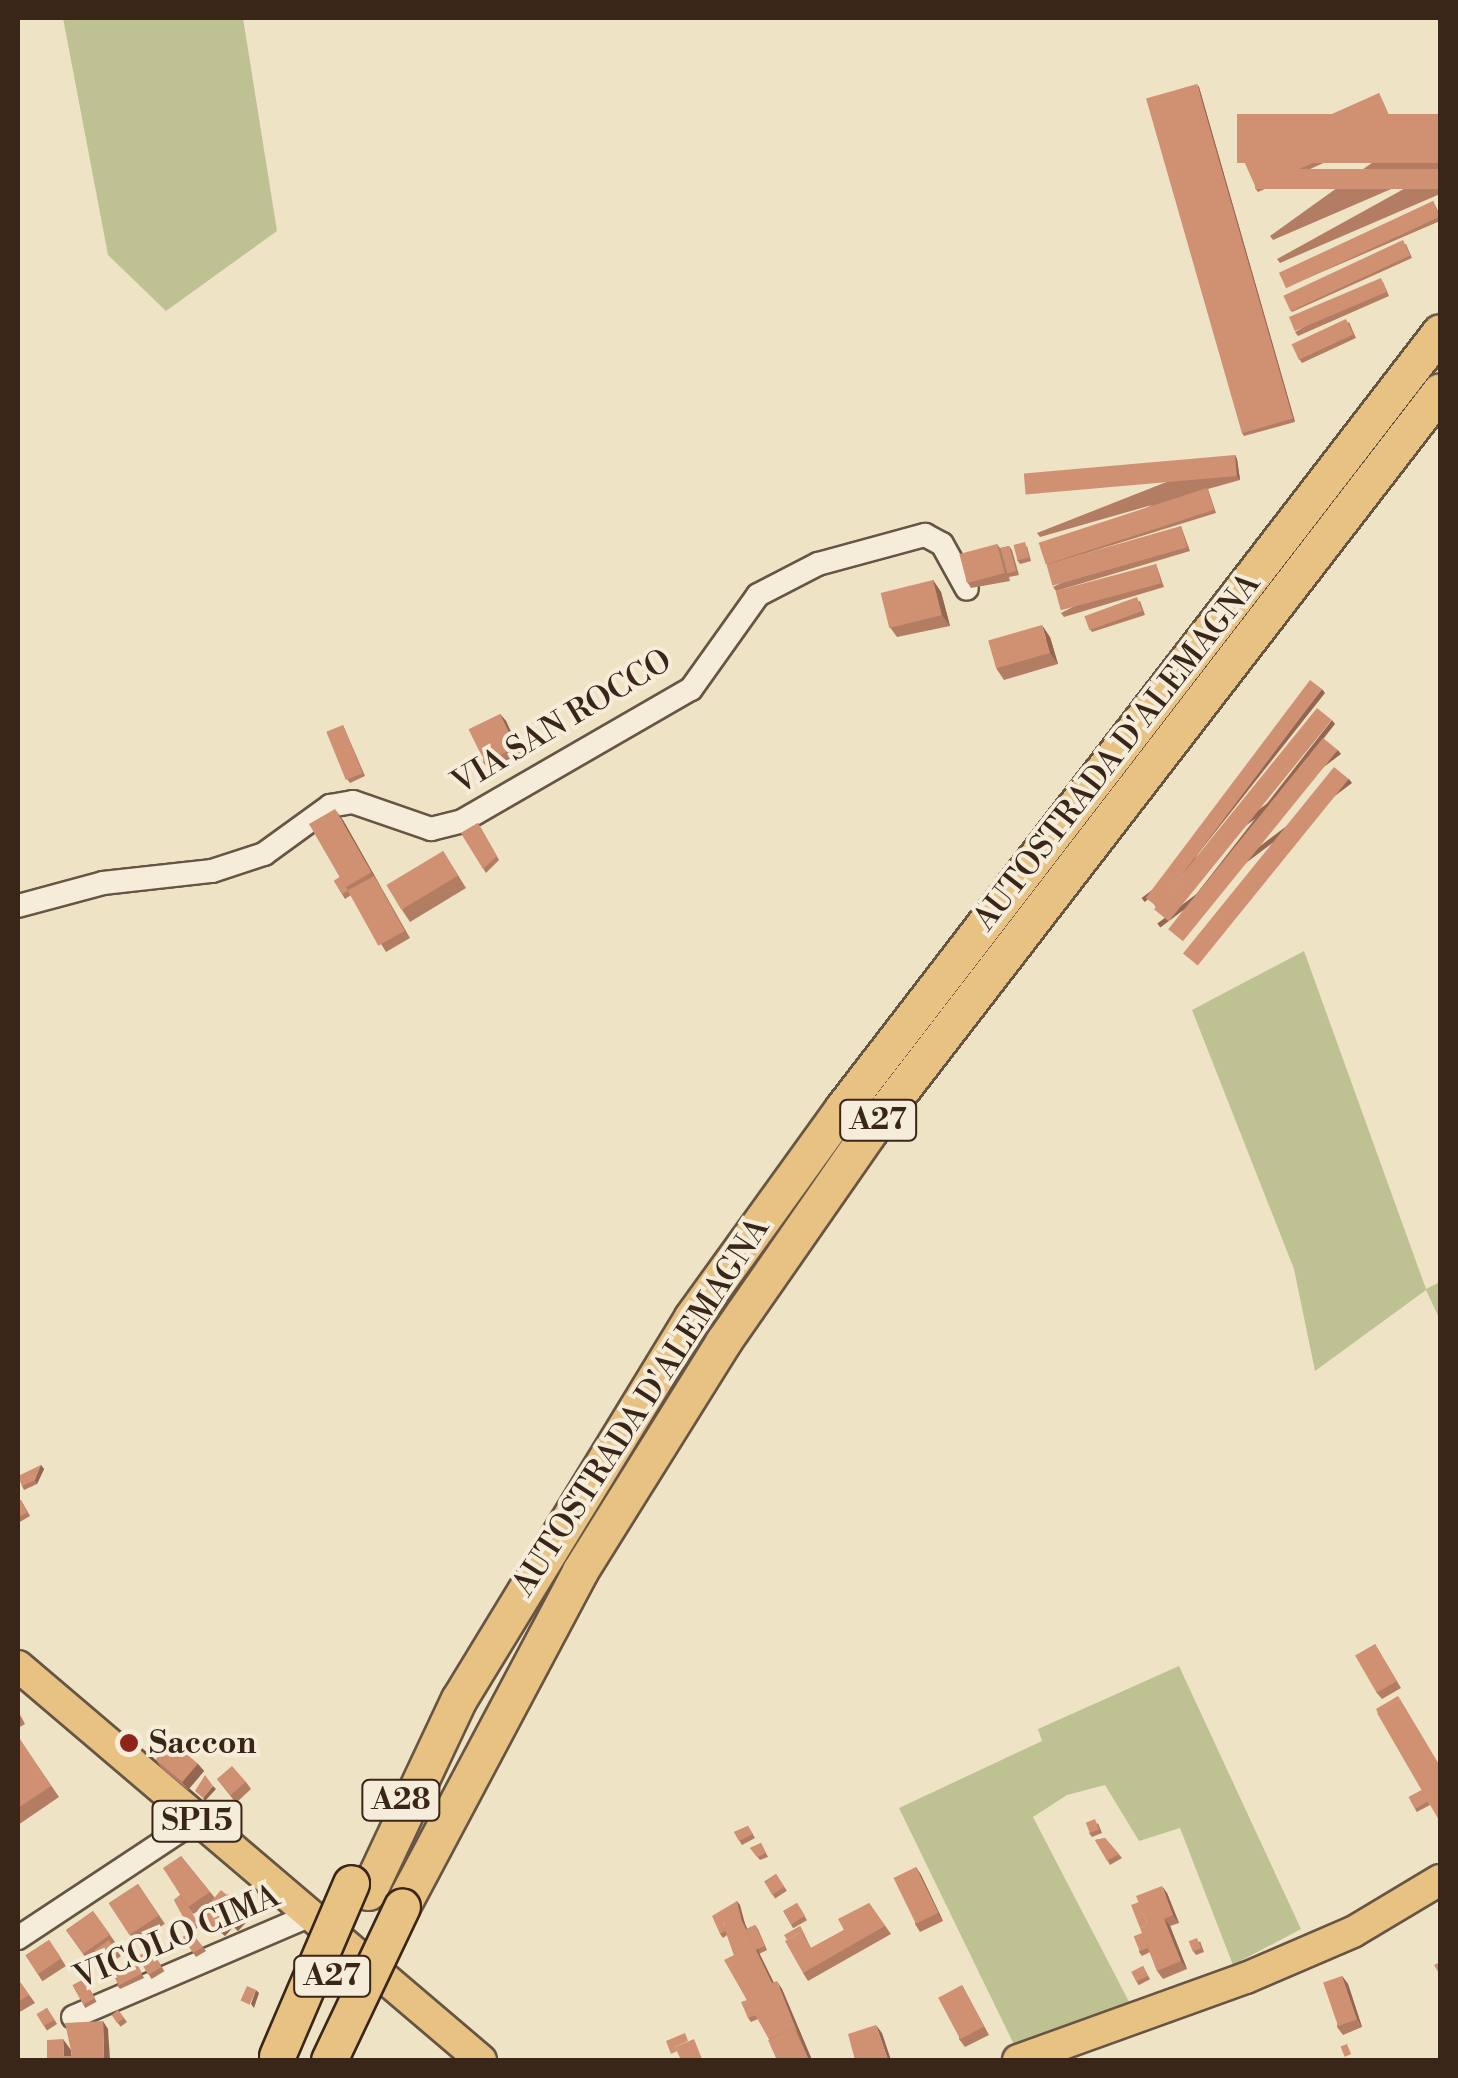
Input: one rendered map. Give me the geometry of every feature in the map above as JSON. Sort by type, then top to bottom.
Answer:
[{"type":"highway","name":"AUTOSTRADA D'ALEMAGNA","points":[[451,1718],[539,1559],[692,1317],[842,1108],[1440,332]]},
{"type":"highway","name":"AUTOSTRADA D'ALEMAGNA","points":[[329,2060],[407,1912],[436,1844],[580,1571],[723,1342],[870,1132],[1440,391]]},
{"type":"highway","name":"A28","points":[[283,2059],[359,1887],[451,1718]]},
{"type":"highway","name":"A27","points":[[353,2060],[407,1912]]},
{"type":"main road","name":"SP15","points":[[20,1672],[306,1917],[480,2056]]},
{"type":"main road","points":[[1018,2060],[1246,1978],[1353,1932],[1440,1880]]},
{"type":"street","name":"VIA SAN ROCCO","points":[[18,906],[103,883],[230,866],[264,854],[330,806],[353,802],[431,830],[462,821],[691,689],[758,596],[818,564],[925,535],[942,544],[967,589]]},
{"type":"street","name":"VICOLO CIMA","points":[[18,1938],[196,1820]]},
{"type":"street","name":"VICOLO CIMA","points":[[73,2017],[306,1917]]},
{"type":"green space","points":[[63,18],[243,18],[277,231],[166,311],[108,255]]},
{"type":"green space","points":[[1304,951],[1426,1289],[1440,1282],[1440,1320],[1426,1290],[1315,1371],[1294,1269],[1192,1010]]},
{"type":"green space","points":[[1179,1666],[1301,1929],[1233,1965],[1180,1828],[1139,1841],[1105,1785],[1067,1795],[1033,1817],[1138,2019],[1021,2059],[899,1808],[1042,1741],[1038,1729]]},
{"type":"building","points":[[1197,84],[1293,419],[1242,433],[1146,99]]},
{"type":"building","points":[[1379,93],[1394,127],[1256,188],[1241,154]]},
{"type":"building","points":[[1237,114],[1440,114],[1440,163],[1237,163]]},
{"type":"building","points":[[1255,169],[1440,169],[1440,189],[1255,189]]},
{"type":"building","points":[[1433,201],[1440,216],[1286,288],[1279,273]]},
{"type":"building","points":[[1403,240],[1410,255],[1291,311],[1283,296]]},
{"type":"building","points":[[1381,278],[1387,292],[1295,331],[1289,317]]},
{"type":"building","points":[[1346,319],[1353,334],[1299,360],[1292,344]]},
{"type":"building","points":[[1235,455],[1237,476],[1026,494],[1024,473]]},
{"type":"building","points":[[1207,488],[1214,510],[1046,565],[1039,543]]},
{"type":"building","points":[[1181,526],[1187,547],[1052,586],[1046,565]]},
{"type":"building","points":[[1025,542],[1029,557],[1018,561],[1013,545]]},
{"type":"building","points":[[997,544],[1005,573],[967,583],[959,554]]},
{"type":"building","points":[[1009,546],[1016,571],[1008,573],[1000,548]]},
{"type":"building","points":[[1156,564],[1161,583],[1061,610],[1056,591]]},
{"type":"building","points":[[933,580],[942,615],[889,628],[881,593]]},
{"type":"building","points":[[1137,597],[1142,611],[1090,630],[1084,616]]},
{"type":"building","points":[[1042,625],[1050,653],[996,668],[988,640]]},
{"type":"building","points":[[1310,680],[1322,689],[1158,907],[1146,898]]},
{"type":"building","points":[[1317,708],[1332,720],[1169,921],[1154,909]]},
{"type":"building","points":[[500,714],[516,747],[485,763],[469,729]]},
{"type":"building","points":[[343,725],[362,773],[346,780],[326,732]]},
{"type":"building","points":[[1323,738],[1338,750],[1183,941],[1168,929]]},
{"type":"building","points":[[1334,767],[1349,779],[1198,965],[1183,954]]},
{"type":"building","points":[[335,809],[372,872],[346,887],[309,824]]},
{"type":"building","points":[[478,823],[497,856],[483,869],[461,833]]},
{"type":"building","points":[[443,851],[458,876],[401,910],[386,885]]},
{"type":"building","points":[[374,876],[405,931],[378,946],[348,891]]},
{"type":"building","points":[[340,877],[348,891],[342,894],[334,881]]},
{"type":"building","points":[[41,1465],[35,1480],[22,1486],[18,1476]]},
{"type":"building","points":[[21,1500],[27,1513],[18,1517],[18,1502]]},
{"type":"building","points":[[1375,1644],[1396,1681],[1377,1693],[1355,1656]]},
{"type":"building","points":[[1398,1696],[1400,1699],[1378,1713],[1376,1709]]},
{"type":"building","points":[[1400,1699],[1440,1766],[1440,1822],[1377,1713]]},
{"type":"building","points":[[18,1736],[51,1786],[18,1808]]},
{"type":"building","points":[[171,1741],[198,1763],[182,1782],[156,1759]]},
{"type":"building","points":[[232,1766],[246,1782],[231,1795],[217,1779]]},
{"type":"building","points":[[205,1775],[213,1786],[203,1798],[195,1791]]},
{"type":"building","points":[[1422,1790],[1428,1801],[1415,1809],[1409,1797]]},
{"type":"building","points":[[1095,1819],[1099,1829],[1090,1833],[1086,1823]]},
{"type":"building","points":[[748,1826],[753,1834],[739,1841],[734,1832]]},
{"type":"building","points":[[1105,1838],[1119,1854],[1107,1861],[1095,1840]]},
{"type":"building","points":[[761,1843],[766,1853],[757,1857],[750,1848]]},
{"type":"building","points":[[181,1856],[210,1892],[188,1907],[163,1868]]},
{"type":"building","points":[[916,1867],[938,1913],[916,1924],[894,1878]]},
{"type":"building","points":[[776,1874],[784,1887],[772,1895],[765,1882]]},
{"type":"building","points":[[138,1884],[159,1916],[129,1935],[109,1903]]},
{"type":"building","points":[[1162,1886],[1173,1915],[1164,1919],[1181,1961],[1157,1971],[1140,1928],[1148,1925],[1136,1896]]},
{"type":"building","points":[[221,1890],[227,1895],[215,1908],[230,1923],[222,1932],[199,1916]]},
{"type":"building","points":[[228,1894],[245,1910],[232,1924],[215,1908]]},
{"type":"building","points":[[180,1895],[198,1923],[189,1928],[174,1900]]},
{"type":"building","points":[[737,1901],[742,1921],[740,1917],[723,1924],[725,1931],[720,1934],[712,1916]]},
{"type":"building","points":[[1139,1902],[1148,1925],[1140,1928],[1131,1905]]},
{"type":"building","points":[[797,1903],[805,1916],[791,1924],[783,1911]]},
{"type":"building","points":[[869,1903],[885,1926],[803,1973],[785,1941],[801,1932],[811,1948],[844,1930],[838,1919]]},
{"type":"building","points":[[93,1911],[110,1934],[83,1954],[66,1930]]},
{"type":"building","points":[[740,1917],[772,1983],[777,1981],[797,2032],[794,2028],[769,2039],[724,1960],[734,1955],[723,1924]]},
{"type":"building","points":[[755,1925],[765,1946],[756,1950],[746,1929]]},
{"type":"building","points":[[800,1926],[805,1935],[801,1932],[787,1940],[784,1935]]},
{"type":"building","points":[[191,1932],[203,1947],[193,1953],[183,1937]]},
{"type":"building","points":[[1142,1933],[1148,1948],[1140,1951],[1134,1936]]},
{"type":"building","points":[[1197,1938],[1201,1948],[1193,1952],[1189,1941]]},
{"type":"building","points":[[49,1940],[61,1958],[38,1974],[26,1956]]},
{"type":"building","points":[[109,1940],[118,1953],[103,1963],[94,1950]]},
{"type":"building","points":[[151,1949],[161,1967],[148,1975],[138,1956]]},
{"type":"building","points":[[136,1962],[142,1974],[119,1985],[113,1974]]},
{"type":"building","points":[[1143,1966],[1148,1976],[1136,1982],[1131,1972]]},
{"type":"building","points":[[1342,1976],[1357,2019],[1338,2026],[1323,1983]]},
{"type":"building","points":[[18,1979],[29,1995],[18,2002]]},
{"type":"building","points":[[84,1979],[95,1998],[84,2005],[73,1986]]},
{"type":"building","points":[[962,1985],[984,2026],[960,2039],[938,1998]]},
{"type":"building","points":[[247,1986],[256,1990],[250,2005],[240,2001]]},
{"type":"building","points":[[747,2000],[756,2015],[748,2018],[741,2002]]},
{"type":"building","points":[[47,2008],[54,2020],[44,2026],[37,2014]]},
{"type":"building","points":[[118,2010],[124,2018],[117,2023],[112,2015]]},
{"type":"building","points":[[103,2021],[104,2058],[73,2060],[65,2023]]},
{"type":"building","points":[[876,2025],[888,2060],[855,2060],[848,2034]]},
{"type":"building","points":[[794,2028],[809,2060],[777,2060],[768,2040]]},
{"type":"building","points":[[685,2033],[688,2041],[675,2047],[677,2051],[671,2054],[666,2041]]},
{"type":"building","points":[[63,2039],[64,2056],[73,2056],[73,2060],[47,2060],[47,2040]]},
{"type":"building","points":[[694,2039],[702,2059],[681,2060],[675,2047]]},
{"type":"building","points":[[1347,2044],[1351,2054],[1345,2057],[1341,2047]]},
{"type":"place","name":"Saccon","points":[[129,1743]]}]
